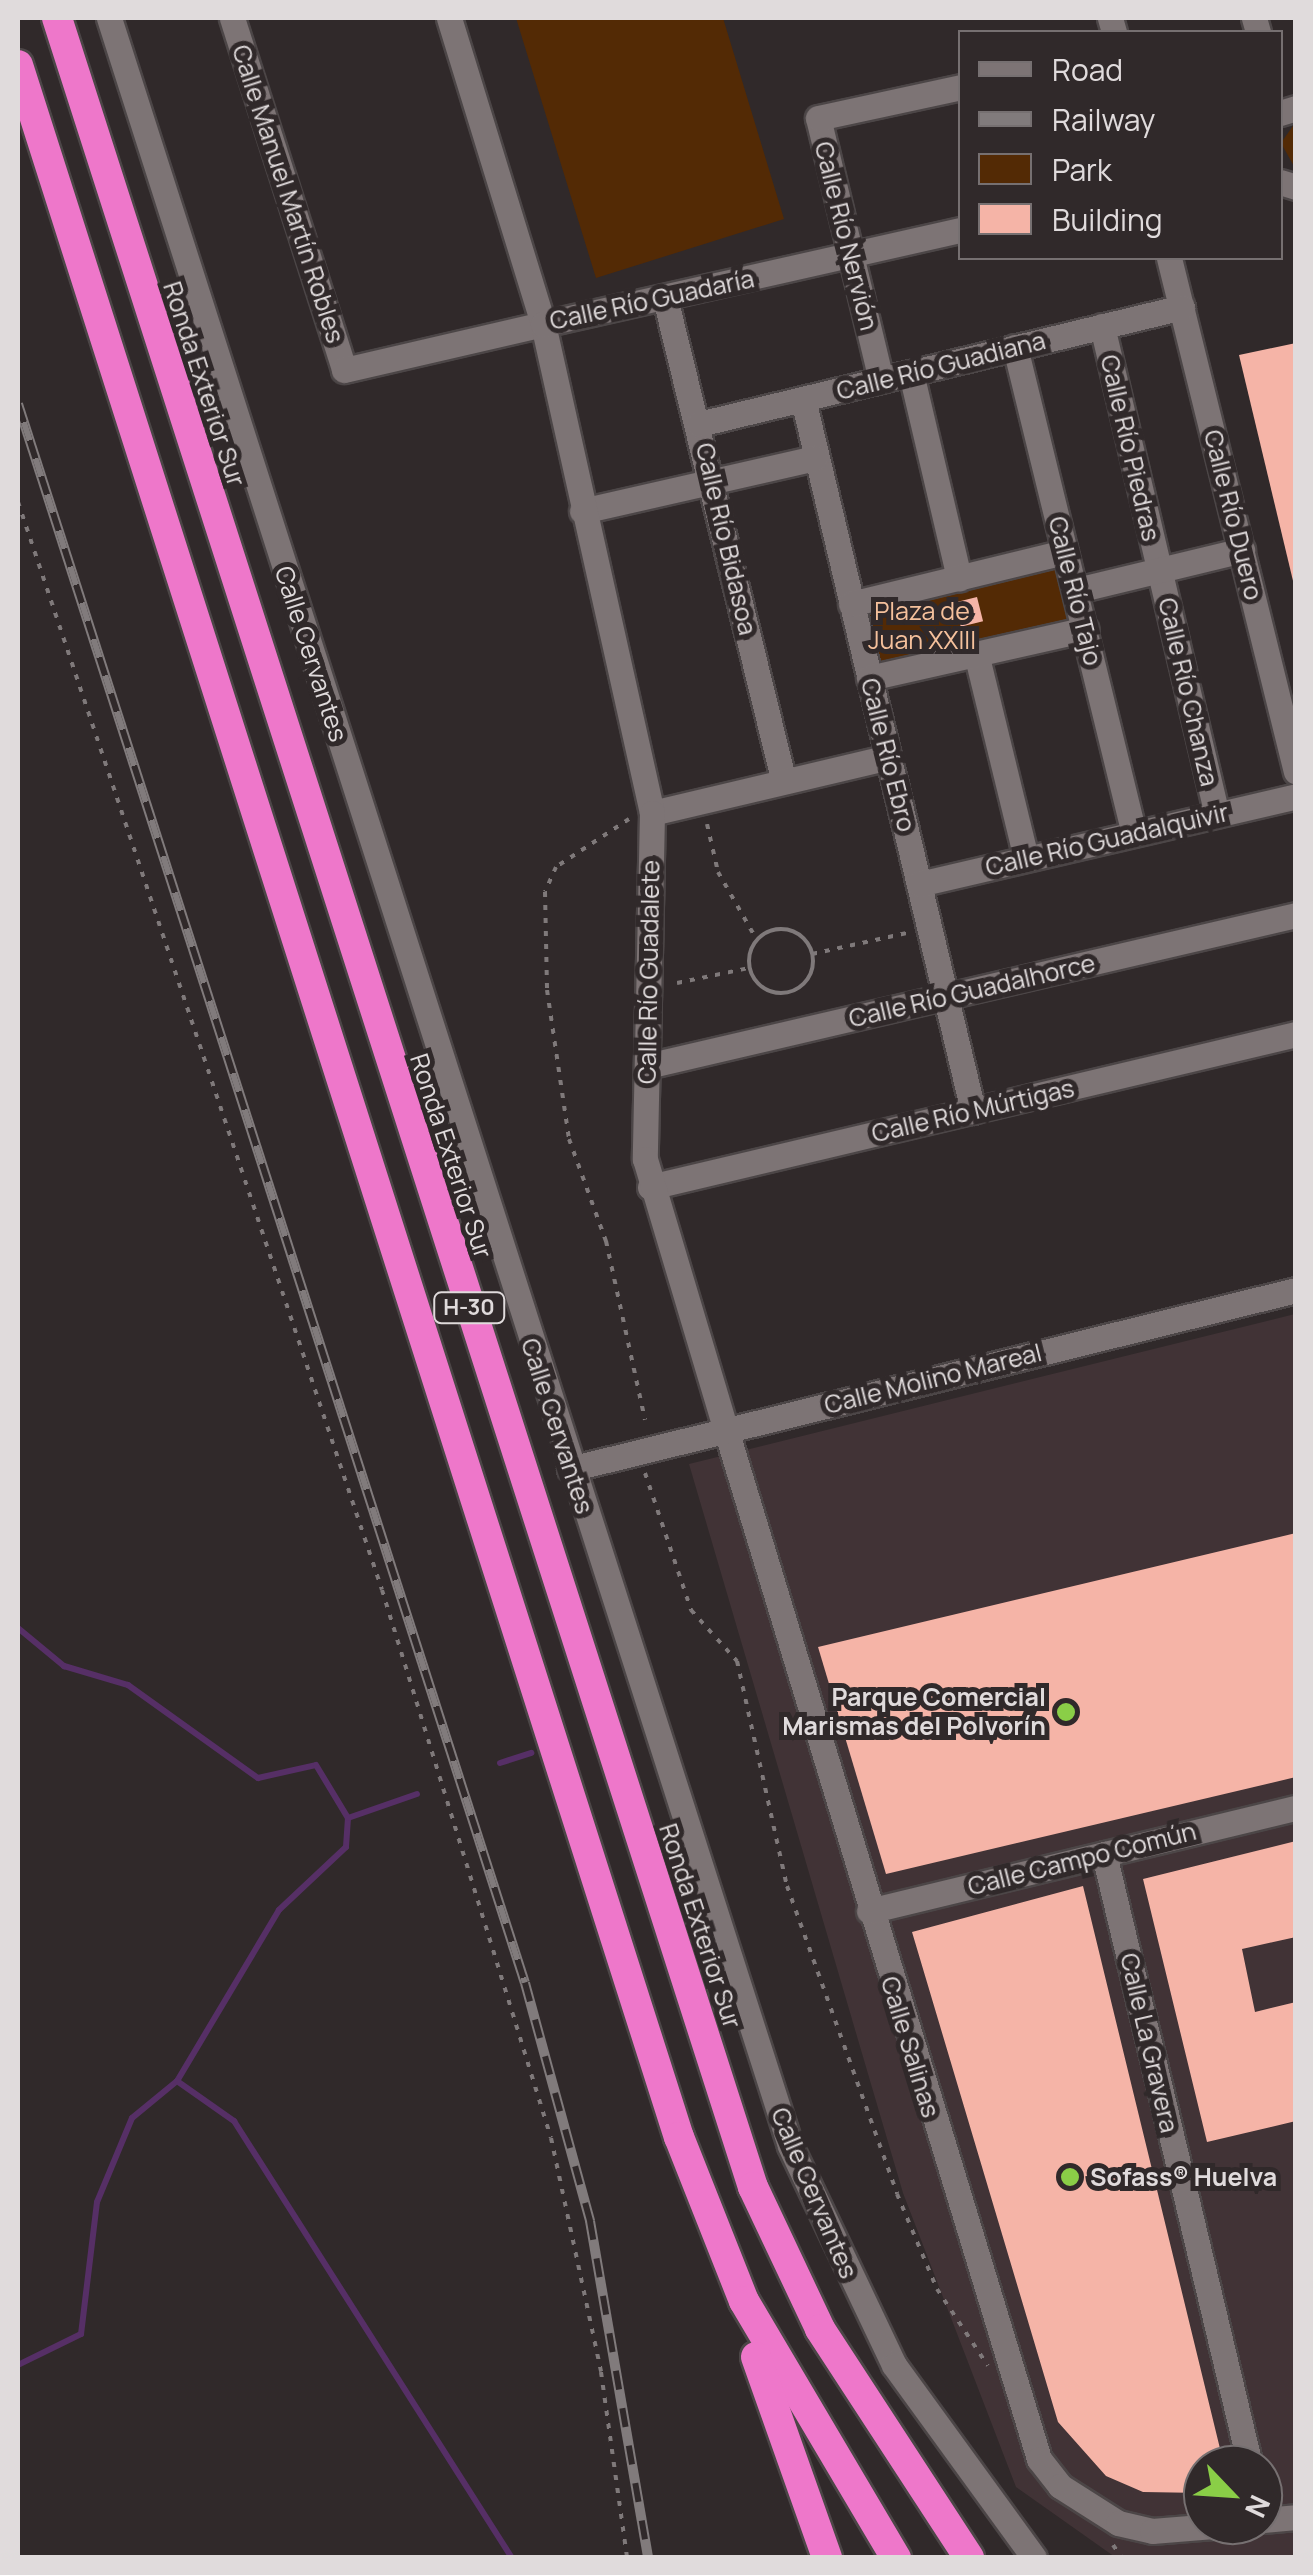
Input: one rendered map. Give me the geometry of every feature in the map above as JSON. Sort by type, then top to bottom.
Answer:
[{"type":"highway","name":"Ronda Exterior Sur","points":[[57,18],[753,2187],[820,2329],[969,2558]]},
{"type":"highway","name":"H-30","points":[[18,65],[679,2137],[744,2301],[896,2558]]},
{"type":"highway","points":[[744,2301],[758,2366],[827,2558]]},
{"type":"street","name":"Calle Cervantes","points":[[109,18],[570,1469],[797,2163],[894,2365],[1034,2558]]},
{"type":"street","name":"Calle Manuel Martín Robles","points":[[232,18],[344,370]]},
{"type":"street","name":"Calle Río Guadalete","points":[[448,18],[543,324],[582,510],[642,815],[650,1187],[726,1430]]},
{"type":"street","name":"Calle Río Nervión","points":[[881,380],[818,118],[958,87]]},
{"type":"street","name":"Calle Río Guadaría","points":[[344,370],[958,230]]},
{"type":"street","name":"Calle Río Duero","points":[[1170,260],[1296,772]]},
{"type":"street","name":"Calle Río Bidasoa","points":[[665,298],[784,781]]},
{"type":"street","name":"Calle Río Guadiana","points":[[699,424],[1182,307]]},
{"type":"street","name":"Calle Río Piedras","points":[[1102,326],[1159,570]]},
{"type":"street","name":"Calle Río Tajo","points":[[1015,347],[1134,834]]},
{"type":"street","points":[[911,373],[959,578]]},
{"type":"street","name":"Calle Río Ebro","points":[[802,399],[972,1111]]},
{"type":"street","points":[[582,510],[815,458]]},
{"type":"street","points":[[1077,590],[1242,550]]},
{"type":"street","points":[[851,604],[1064,552]]},
{"type":"street","name":"Calle Río Chanza","points":[[1159,570],[1217,815]]},
{"type":"street","points":[[869,678],[1086,628]]},
{"type":"street","points":[[976,654],[1026,858]]},
{"type":"street","points":[[642,815],[888,757]]},
{"type":"street","name":"Calle Río Guadalquivir","points":[[920,884],[1296,796]]},
{"type":"street","name":"Calle Río Guadalhorce","points":[[647,1066],[1296,915]]},
{"type":"street","name":"Calle Río Múrtigas","points":[[650,1187],[1296,1034]]},
{"type":"street","name":"Calle Molino Mareal","points":[[570,1469],[1296,1290]]},
{"type":"street","name":"Calle Salinas","points":[[726,1430],[869,1911],[1039,2458],[1060,2486],[1118,2523],[1152,2531],[1183,2528]]},
{"type":"street","name":"Calle Campo Común","points":[[869,1911],[1296,1808]]},
{"type":"street","name":"Calle La Gravera","points":[[1104,1854],[1245,2445]]},
{"type":"path","points":[[18,502],[382,1590],[551,2138],[601,2372],[627,2558]]},
{"type":"path","points":[[705,814],[718,872],[757,940],[750,968],[760,986],[788,992],[805,982],[812,954]]},
{"type":"path","points":[[642,815],[556,867],[545,892],[548,990],[569,1139],[606,1241],[645,1420]]},
{"type":"path","points":[[757,940],[784,930],[812,954]]},
{"type":"path","points":[[812,954],[912,932]]},
{"type":"path","points":[[678,983],[750,968]]},
{"type":"path","points":[[788,992],[792,1006]]},
{"type":"path","points":[[645,1473],[692,1610],[737,1661],[786,1886],[897,2194],[937,2289],[980,2366],[992,2367]]},
{"type":"shaded area","points":[[1295,1314],[1295,2557],[1115,2557],[1016,2487],[903,2193],[689,1464]]},
{"type":"green space","points":[[516,18],[723,18],[784,219],[596,278]]},
{"type":"green space","points":[[1295,123],[1295,168],[1283,147]]},
{"type":"green space","name":"Plaza de Juan XXIII","points":[[1056,564],[1069,620],[872,665],[859,609]]},
{"type":"building","points":[[1296,343],[1296,585],[1294,585],[1239,355]]},
{"type":"building","points":[[977,597],[983,621],[961,627],[955,603]]},
{"type":"building","name":"Parque Comercial Marismas del Polvorín","points":[[1296,1533],[1296,1777],[886,1874],[818,1647]]},
{"type":"building","points":[[1296,1841],[1296,1937],[1242,1949],[1255,2012],[1296,2002],[1296,2121],[1207,2142],[1143,1879]]},
{"type":"building","name":"Sofass® Huelva","points":[[1083,1886],[1219,2445],[1183,2445],[1183,2493],[1143,2492],[1106,2476],[1058,2422],[912,1932]]},
{"type":"waterway","points":[[18,1628],[64,1666],[128,1685],[258,1778],[316,1765],[348,1818],[346,1847],[279,1910],[177,2081],[132,2118],[97,2202],[81,2334],[18,2365]]},
{"type":"waterway","points":[[500,1763],[531,1753]]},
{"type":"waterway","points":[[348,1818],[417,1794]]},
{"type":"waterway","points":[[177,2081],[234,2121],[512,2558]]},
{"type":"railway","points":[[18,404],[525,1983],[590,2221],[648,2558]]},
{"type":"place","name":"Parque Comercial Marismas del Polvorín","points":[[1066,1712]]},
{"type":"place","name":"Sofass® Huelva","points":[[1070,2177]]}]
